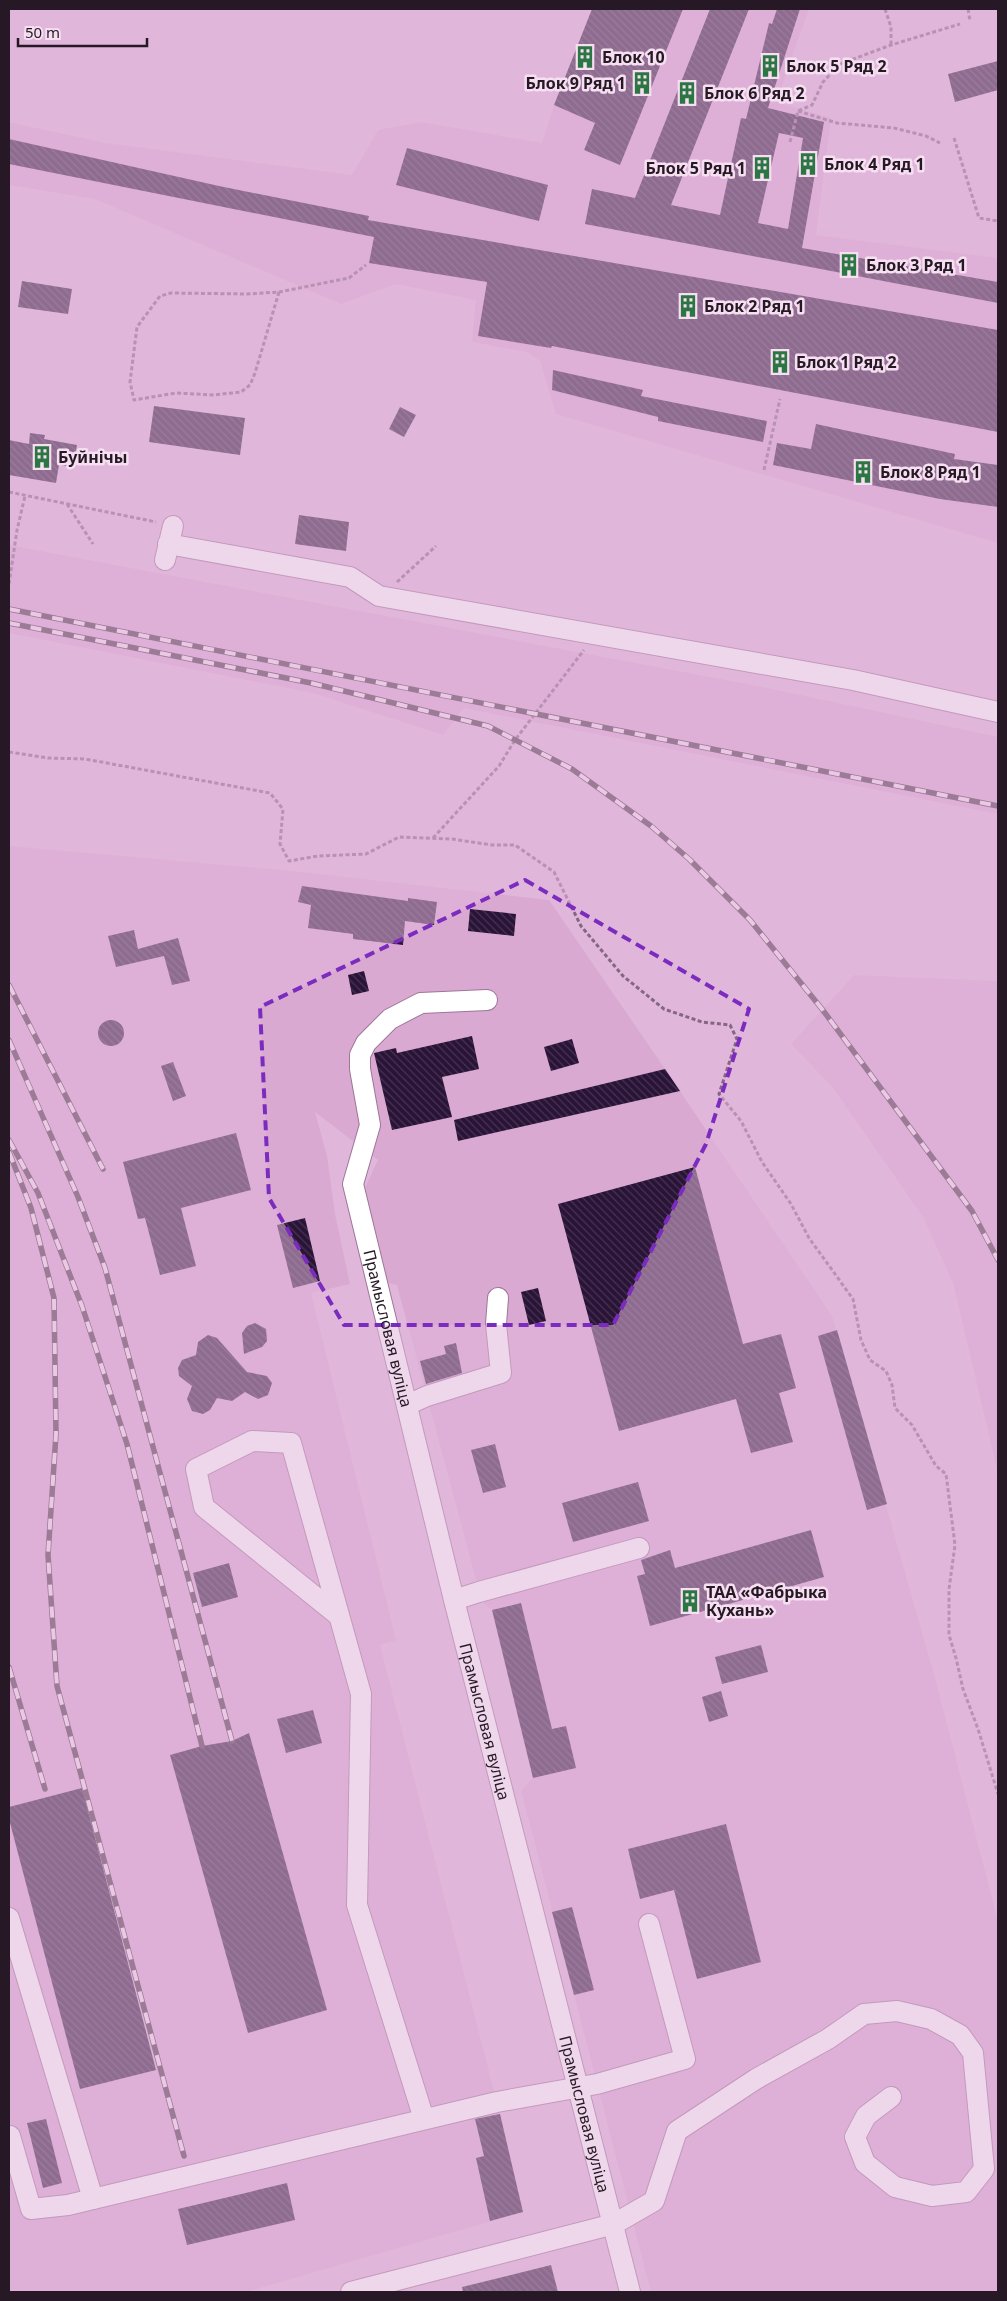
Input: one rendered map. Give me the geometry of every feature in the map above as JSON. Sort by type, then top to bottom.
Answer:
[{"type":"street","points":[[169,543],[350,577],[379,596],[596,636],[853,680],[998,712]]},
{"type":"street","name":"Прамысловая вуліца","points":[[487,1000],[421,1003],[390,1019],[366,1043],[360,1055],[360,1069],[370,1125],[353,1184],[454,1600],[630,2292]]},
{"type":"street","points":[[407,1405],[427,1396],[501,1373],[496,1324],[498,1298]]},
{"type":"street","points":[[339,1616],[204,1507],[196,1469],[252,1441],[291,1443],[361,1694],[357,1905],[424,2119]]},
{"type":"street","points":[[454,1600],[639,1548]]},
{"type":"street","points":[[9,1918],[94,2199]]},
{"type":"street","points":[[10,2136],[31,2209],[68,2205],[497,2102],[577,2088],[685,2059],[649,1924]]},
{"type":"street","points":[[352,2292],[614,2224],[654,2200],[678,2131],[756,2079],[828,2039],[864,2014],[897,2011],[931,2019],[960,2035],[973,2053],[984,2169],[966,2192],[932,2196],[895,2187],[865,2163],[855,2137],[866,2116],[891,2097]]},
{"type":"path","points":[[885,9],[891,27],[891,45]]},
{"type":"path","points":[[968,9],[970,21]]},
{"type":"path","points":[[798,111],[812,105],[822,82],[840,64],[891,45],[960,24]]},
{"type":"path","points":[[790,142],[798,111]]},
{"type":"path","points":[[798,111],[837,123],[894,128],[926,136],[940,142]]},
{"type":"path","points":[[954,138],[979,218],[998,221]]},
{"type":"path","points":[[279,292],[255,373],[250,385],[241,392],[214,395],[176,393],[134,400],[130,382],[137,327],[153,302],[160,296],[178,293],[240,294],[279,292],[348,278],[366,265]]},
{"type":"path","points":[[764,470],[780,399]]},
{"type":"path","points":[[9,492],[66,504],[169,543]]},
{"type":"path","points":[[9,584],[17,530],[25,496]]},
{"type":"path","points":[[66,504],[93,544]]},
{"type":"path","points":[[379,596],[422,561],[436,546]]},
{"type":"path","points":[[433,838],[499,766],[515,740],[596,636]]},
{"type":"path","points":[[9,752],[48,758],[85,759],[270,793],[283,808],[280,844],[289,861],[318,856],[366,854],[399,836],[515,846],[554,872],[581,926],[623,976],[664,1009],[702,1022],[730,1025],[737,1039],[719,1094],[741,1121],[762,1162],[791,1204],[809,1238],[853,1299],[861,1340],[870,1360],[886,1371],[892,1385],[895,1408],[912,1425],[936,1466],[946,1474],[955,1546],[949,1589],[948,1635],[956,1658],[962,1689],[978,1729],[998,1794]]},
{"type":"highlighted area","points":[[525,880],[749,1009],[706,1144],[613,1325],[344,1325],[269,1198],[260,1007]]},
{"type":"shaded area","points":[[592,9],[809,9],[776,102],[831,118],[816,235],[998,258],[998,543],[556,414],[540,361],[527,352],[472,342],[476,300],[396,284],[341,304],[95,199],[9,185],[9,122],[106,143],[352,175],[378,130],[422,122],[542,143],[554,105]]},
{"type":"shaded area","points":[[9,545],[763,687],[998,737],[998,814],[464,708],[443,735],[313,693],[9,633]]},
{"type":"shaded area","points":[[9,846],[283,870],[549,900],[665,1069],[832,1316],[934,1674],[998,1921],[998,2292],[651,2292],[521,1790],[533,1778],[492,1610],[482,1602],[397,1285],[388,1283],[364,1190],[378,1160],[315,1112],[327,1156],[335,1214],[350,1284],[311,1293],[396,1640],[380,1645],[523,2212],[246,2292],[9,2292]]},
{"type":"shaded area","points":[[854,975],[998,981],[998,1473],[953,1283],[923,1217],[833,1088],[791,1044]]},
{"type":"building","points":[[592,9],[683,9],[620,165],[584,150],[595,123],[554,105]]},
{"type":"building","points":[[710,9],[749,9],[671,205],[720,215],[741,118],[746,119],[769,23],[772,24],[777,9],[800,9],[768,108],[824,122],[802,248],[998,282],[998,303],[585,224],[592,189],[635,198]],"holes":[[[779,133],[803,138],[788,229],[758,223]]]},
{"type":"building","points":[[998,61],[998,90],[955,102],[948,74]]},
{"type":"building","points":[[9,139],[219,186],[369,216],[368,220],[998,330],[998,432],[552,346],[551,348],[478,336],[487,282],[369,263],[374,237],[9,164]]},
{"type":"building","points":[[407,148],[548,185],[539,221],[396,185]]},
{"type":"building","points":[[22,281],[72,289],[68,314],[18,307]]},
{"type":"building","points":[[553,370],[643,390],[641,396],[767,421],[763,442],[658,421],[658,417],[552,390]]},
{"type":"building","points":[[154,406],[245,418],[240,455],[149,442]]},
{"type":"building","points":[[400,407],[416,415],[404,437],[389,429]]},
{"type":"building","points":[[816,424],[955,454],[954,459],[998,465],[998,507],[940,499],[773,465],[777,443],[811,449]]},
{"type":"building","name":"Буйнічы","points":[[30,433],[45,435],[44,439],[77,445],[73,467],[59,465],[56,483],[9,475],[9,440],[29,444]]},
{"type":"building","points":[[299,515],[349,522],[346,551],[295,544]]},
{"type":"building","points":[[302,886],[408,901],[408,898],[437,902],[434,925],[405,921],[403,945],[353,939],[353,934],[308,928],[311,905],[298,902]]},
{"type":"building","points":[[470,909],[516,914],[514,936],[468,931]]},
{"type":"building","points":[[134,930],[138,949],[178,938],[190,981],[172,985],[164,956],[116,967],[108,936]]},
{"type":"building","points":[[364,971],[369,991],[352,995],[348,975]]},
{"type":"building","points":[[111,1020],[120,1024],[124,1033],[120,1042],[111,1046],[102,1042],[98,1033],[102,1024]]},
{"type":"building","points":[[472,1036],[479,1069],[442,1077],[452,1117],[392,1130],[374,1053],[396,1048],[397,1053]]},
{"type":"building","points":[[572,1039],[579,1063],[551,1071],[544,1047]]},
{"type":"building","points":[[173,1062],[186,1096],[173,1101],[161,1066]]},
{"type":"building","points":[[665,1069],[680,1091],[458,1141],[454,1120]]},
{"type":"building","points":[[236,1133],[251,1190],[181,1208],[196,1266],[160,1275],[145,1218],[138,1219],[123,1162]]},
{"type":"building","points":[[695,1167],[743,1344],[781,1334],[796,1388],[779,1393],[793,1442],[751,1453],[736,1399],[619,1431],[558,1204]]},
{"type":"building","points":[[305,1218],[320,1281],[293,1288],[277,1225]]},
{"type":"building","points":[[538,1288],[546,1321],[529,1325],[521,1292]]},
{"type":"building","points":[[255,1323],[266,1329],[267,1341],[262,1347],[244,1354],[242,1333],[247,1326]]},
{"type":"building","points":[[837,1330],[887,1504],[867,1510],[818,1336]]},
{"type":"building","points":[[208,1335],[217,1338],[247,1372],[267,1376],[272,1383],[268,1395],[258,1399],[245,1392],[232,1401],[217,1398],[210,1410],[203,1414],[192,1411],[187,1399],[192,1386],[179,1376],[178,1368],[182,1360],[196,1355],[198,1342]]},
{"type":"building","points":[[456,1343],[462,1373],[426,1384],[420,1361],[446,1354],[444,1346]]},
{"type":"building","points":[[495,1444],[506,1487],[483,1493],[471,1450]]},
{"type":"building","points":[[638,1482],[649,1521],[573,1542],[562,1503]]},
{"type":"building","name":"ТАА «Фабрыка Кухань»","points":[[811,1530],[824,1577],[650,1626],[637,1576],[645,1574],[641,1560],[670,1550],[675,1568]]},
{"type":"building","points":[[229,1563],[238,1597],[202,1607],[193,1573]]},
{"type":"building","points":[[521,1603],[552,1729],[566,1726],[576,1768],[533,1778],[492,1610]]},
{"type":"building","points":[[761,1645],[768,1672],[722,1684],[715,1657]]},
{"type":"building","points":[[721,1691],[728,1716],[709,1722],[702,1697]]},
{"type":"building","points":[[313,1710],[322,1743],[286,1753],[277,1719]]},
{"type":"building","points":[[249,1733],[327,2010],[248,2033],[170,1755],[202,1746],[232,1741]]},
{"type":"building","points":[[82,1788],[156,2070],[80,2089],[9,1819],[9,1807]]},
{"type":"building","points":[[726,1824],[761,1962],[697,1979],[674,1890],[640,1899],[628,1849]]},
{"type":"building","points":[[572,1907],[594,1990],[574,1995],[552,1912]]},
{"type":"building","points":[[500,2114],[523,2212],[490,2221],[476,2158],[484,2156],[475,2119]]},
{"type":"building","points":[[46,2119],[62,2183],[43,2188],[27,2123]]},
{"type":"building","points":[[287,2183],[295,2220],[187,2245],[178,2209]]},
{"type":"building","points":[[551,2265],[558,2292],[463,2292],[462,2287]]},
{"type":"railway","points":[[9,609],[998,806]]},
{"type":"railway","points":[[9,623],[311,683],[488,726],[572,769],[651,826],[689,859],[750,920],[822,1009],[972,1211],[998,1260]]},
{"type":"railway","points":[[9,985],[103,1169]]},
{"type":"railway","points":[[9,1040],[78,1197],[105,1268],[232,1741]]},
{"type":"railway","points":[[9,1140],[38,1193],[82,1306],[127,1444],[202,1746]]},
{"type":"railway","points":[[9,1152],[31,1208],[54,1298],[56,1434],[48,1555],[57,1686],[184,2156]]},
{"type":"railway","points":[[9,1667],[45,1789]]},
{"type":"place","name":"Блок 10","points":[[585,57]]},
{"type":"place","name":"Блок 5 Ряд 2","points":[[770,66]]},
{"type":"place","name":"Блок 9 Ряд 1","points":[[642,83]]},
{"type":"place","name":"Блок 6 Ряд 2","points":[[687,93]]},
{"type":"place","name":"Блок 4 Ряд 1","points":[[808,164]]},
{"type":"place","name":"Блок 5 Ряд 1","points":[[762,168]]},
{"type":"place","name":"Блок 3 Ряд 1","points":[[849,265]]},
{"type":"place","name":"Блок 2 Ряд 1","points":[[688,306]]},
{"type":"place","name":"Блок 1 Ряд 2","points":[[780,362]]},
{"type":"place","name":"Буйнічы","points":[[42,457]]},
{"type":"place","name":"Блок 8 Ряд 1","points":[[863,472]]},
{"type":"place","name":"ТАА «Фабрыка Кухань»","points":[[690,1601]]}]
